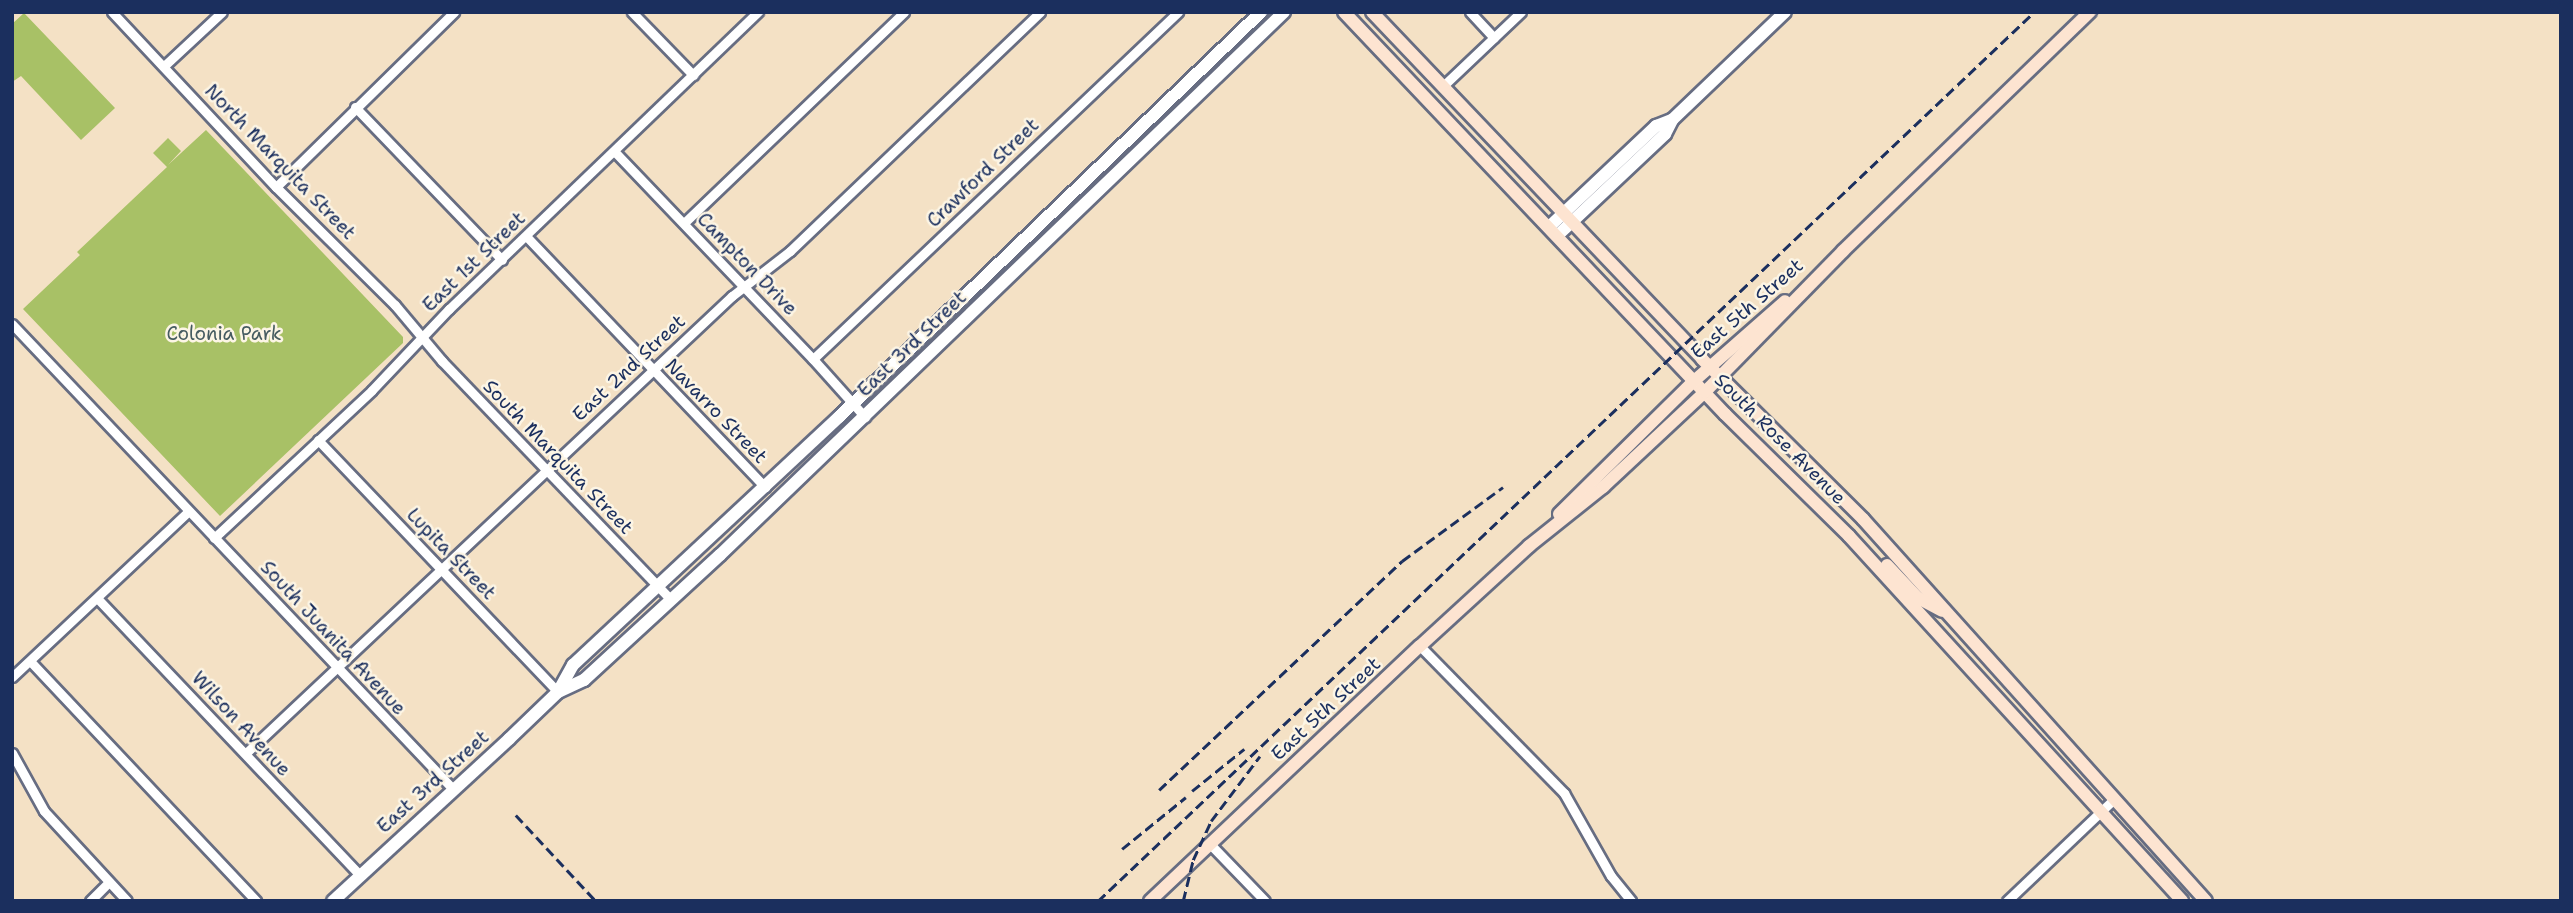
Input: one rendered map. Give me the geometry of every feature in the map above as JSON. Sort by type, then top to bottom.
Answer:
[{"type":"main road","name":"South Rose Avenue","points":[[1344,12],[1705,392],[1857,544],[2182,901]]},
{"type":"main road","name":"South Rose Avenue","points":[[1372,12],[1710,367],[1863,519],[2206,901]]},
{"type":"main road","name":"East 5th Street","points":[[1150,901],[1420,646],[1529,546],[1603,486],[1721,377],[1843,251],[2090,12]]},
{"type":"main road","name":"East 5th Street","points":[[1529,546],[1597,473],[1694,380],[1843,251]]},
{"type":"main road","points":[[1857,544],[1869,545],[1918,598],[1951,617]]},
{"type":"street","name":"North Marquita Street","points":[[112,12],[276,187],[395,306],[422,337]]},
{"type":"street","points":[[164,66],[222,12]]},
{"type":"street","points":[[276,187],[454,12]]},
{"type":"street","points":[[632,12],[693,75]]},
{"type":"street","points":[[684,223],[904,12]]},
{"type":"street","name":"East 2nd Street","points":[[246,753],[653,370],[745,286],[790,251],[1040,12]]},
{"type":"street","name":"Crawford Street","points":[[813,359],[1178,12]]},
{"type":"street","name":"East 3rd Street","points":[[558,692],[573,665],[853,404],[1261,12]]},
{"type":"street","name":"East 3rd Street","points":[[333,901],[558,692],[584,680],[744,531],[1284,12]]},
{"type":"street","points":[[1470,12],[1494,38]]},
{"type":"street","points":[[1444,85],[1521,12]]},
{"type":"street","points":[[1554,231],[1665,134],[1672,120],[1785,12]]},
{"type":"street","name":"East 1st Street","points":[[214,538],[757,13]]},
{"type":"street","points":[[355,107],[502,260]]},
{"type":"street","name":"Campton Drive","points":[[614,151],[745,286],[865,417]]},
{"type":"street","name":"Navarro Street","points":[[526,236],[765,487]]},
{"type":"street","name":"South Juanita Avenue","points":[[12,324],[453,789]]},
{"type":"street","name":"South Marquita Street","points":[[422,337],[670,599]]},
{"type":"street","name":"Lupita Street","points":[[318,440],[558,692]]},
{"type":"street","points":[[12,677],[188,512]]},
{"type":"street","points":[[732,518],[744,531]]},
{"type":"street","name":"Wilson Avenue","points":[[97,598],[360,875]]},
{"type":"street","points":[[1420,646],[1564,793],[1611,876],[1631,901]]},
{"type":"street","points":[[30,662],[256,901]]},
{"type":"street","points":[[12,753],[34,799],[127,901]]},
{"type":"street","points":[[2007,901],[2114,799]]},
{"type":"street","points":[[1210,844],[1265,901]]},
{"type":"street","points":[[90,901],[109,882]]},
{"type":"green space","points":[[24,13],[115,108],[81,140],[21,76],[12,82],[12,24]]},
{"type":"green space","name":"Colonia Park","points":[[206,130],[403,337],[403,343],[220,516],[23,309],[80,255],[77,252],[167,167],[153,153],[168,138],[181,151],[168,165]]},
{"type":"railway","points":[[1098,901],[2034,12]]},
{"type":"railway","points":[[1159,790],[1402,561],[1503,487]]},
{"type":"railway","points":[[1192,791],[1244,749]]},
{"type":"railway","points":[[1183,901],[1193,860],[1211,821],[1260,756]]},
{"type":"railway","points":[[1122,849],[1186,797]]},
{"type":"railway","points":[[516,815],[596,901]]}]
